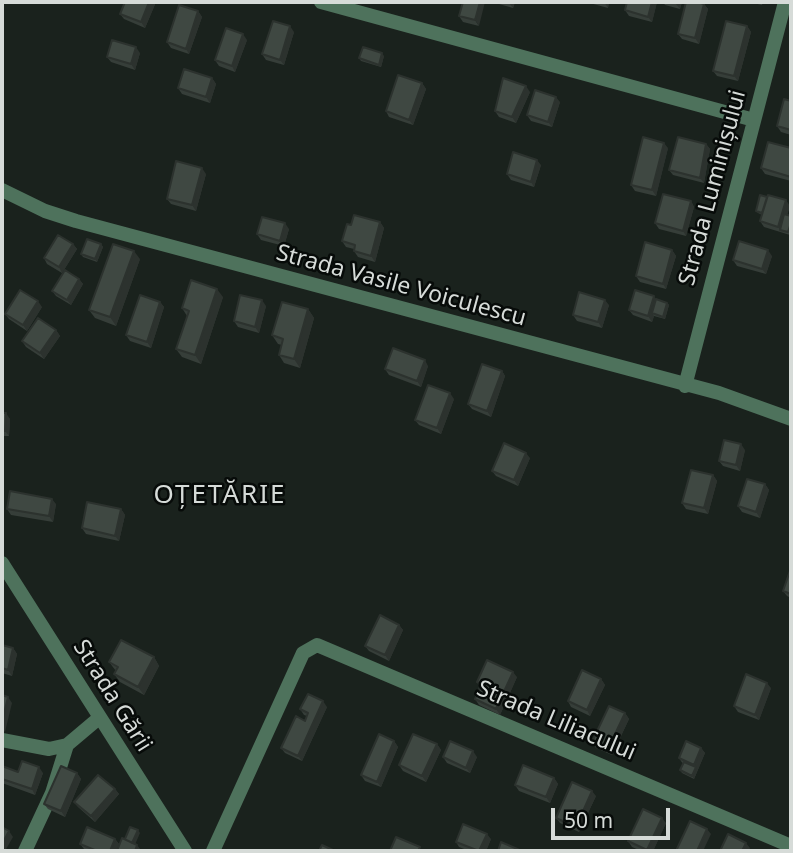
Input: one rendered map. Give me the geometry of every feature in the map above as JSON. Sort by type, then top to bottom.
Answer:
[{"type":"street","points":[[321,2],[754,121]]},
{"type":"street","name":"Strada Luminișului","points":[[685,386],[785,2]]},
{"type":"street","name":"Strada Vasile Voiculescu","points":[[2,190],[45,211],[76,221],[719,393],[791,419]]},
{"type":"street","name":"Strada Gării","points":[[2,563],[185,851]]},
{"type":"street","name":"Strada Liliacului","points":[[213,851],[303,653],[312,646],[322,646],[791,846]]},
{"type":"street","points":[[2,740],[49,749],[67,745],[99,718]]},
{"type":"street","points":[[25,851],[52,793],[67,745]]},
{"type":"building","points":[[125,2],[149,2],[141,22],[120,14]]},
{"type":"building","points":[[463,2],[480,2],[475,20],[459,16]]},
{"type":"building","points":[[627,2],[652,2],[648,17],[625,10]]},
{"type":"building","points":[[686,2],[704,4],[695,38],[678,34]]},
{"type":"building","points":[[179,5],[198,11],[186,49],[167,42]]},
{"type":"building","points":[[273,21],[290,26],[280,60],[262,54]]},
{"type":"building","points":[[726,21],[747,26],[734,76],[713,71]]},
{"type":"building","points":[[226,28],[243,34],[232,66],[215,60]]},
{"type":"building","points":[[112,40],[136,47],[131,64],[107,57]]},
{"type":"building","points":[[363,47],[382,53],[379,65],[359,58]]},
{"type":"building","points":[[184,69],[212,78],[206,97],[178,88]]},
{"type":"building","points":[[398,75],[422,83],[409,120],[386,111]]},
{"type":"building","points":[[503,78],[526,86],[512,117],[495,111]]},
{"type":"building","points":[[535,90],[556,97],[548,122],[527,115]]},
{"type":"building","points":[[784,99],[791,101],[791,130],[777,126]]},
{"type":"building","points":[[643,137],[664,143],[652,190],[631,185]]},
{"type":"building","points":[[678,137],[706,144],[700,178],[669,170]]},
{"type":"building","points":[[768,142],[791,148],[791,177],[761,168]]},
{"type":"building","points":[[513,152],[537,160],[531,182],[507,174]]},
{"type":"building","points":[[176,161],[202,168],[192,205],[167,199]]},
{"type":"building","points":[[663,194],[691,201],[683,231],[655,223]]},
{"type":"building","points":[[760,195],[767,197],[762,213],[756,211]]},
{"type":"building","points":[[768,195],[786,200],[778,227],[760,221]]},
{"type":"building","points":[[784,214],[791,216],[788,232],[780,230]]},
{"type":"building","points":[[354,215],[380,222],[371,256],[354,251],[355,245],[342,241],[347,224],[351,225]]},
{"type":"building","points":[[262,217],[285,223],[280,241],[257,234]]},
{"type":"building","points":[[58,235],[73,244],[59,267],[44,258]]},
{"type":"building","points":[[87,239],[101,244],[95,259],[81,254]]},
{"type":"building","points":[[739,241],[768,250],[762,269],[733,260]]},
{"type":"building","points":[[645,242],[672,250],[663,284],[636,276]]},
{"type":"building","points":[[113,244],[134,251],[110,317],[89,310]]},
{"type":"building","points":[[65,270],[79,279],[67,300],[52,291]]},
{"type":"building","points":[[191,280],[217,289],[195,355],[176,349],[189,311],[182,308]]},
{"type":"building","points":[[20,290],[38,301],[23,325],[5,314]]},
{"type":"building","points":[[635,290],[654,296],[648,316],[629,310]]},
{"type":"building","points":[[579,292],[605,300],[598,322],[573,315]]},
{"type":"building","points":[[140,295],[160,302],[147,342],[126,335]]},
{"type":"building","points":[[240,295],[262,300],[255,327],[234,321]]},
{"type":"building","points":[[656,299],[667,303],[663,317],[652,313]]},
{"type":"building","points":[[282,302],[308,309],[294,359],[279,355],[283,339],[272,335]]},
{"type":"building","points":[[38,318],[56,330],[40,353],[22,341]]},
{"type":"building","points":[[393,348],[425,360],[417,381],[385,369]]},
{"type":"building","points":[[482,364],[502,371],[487,411],[468,404]]},
{"type":"building","points":[[428,385],[450,393],[437,428],[415,420]]},
{"type":"building","points":[[2,413],[6,413],[5,431],[2,430]]},
{"type":"building","points":[[724,440],[741,444],[736,465],[719,461]]},
{"type":"building","points":[[504,443],[526,453],[514,480],[492,471]]},
{"type":"building","points":[[691,470],[713,475],[704,508],[682,503]]},
{"type":"building","points":[[747,479],[765,484],[756,512],[738,506]]},
{"type":"building","points":[[10,491],[52,499],[49,516],[7,509]]},
{"type":"building","points":[[87,502],[121,509],[115,536],[82,528]]},
{"type":"building","points":[[791,568],[791,594],[783,591]]},
{"type":"building","points":[[380,615],[399,625],[385,655],[365,646]]},
{"type":"building","points":[[121,640],[154,657],[138,687],[114,674],[118,667],[109,662]]},
{"type":"building","points":[[2,645],[13,648],[8,670],[2,668]]},
{"type":"building","points":[[487,660],[513,672],[496,709],[475,699],[481,684],[477,682]]},
{"type":"building","points":[[582,670],[601,679],[587,710],[568,701]]},
{"type":"building","points":[[746,674],[767,683],[755,715],[734,706]]},
{"type":"building","points":[[308,694],[323,701],[298,756],[281,748],[296,716],[305,721],[308,713],[300,709]]},
{"type":"building","points":[[2,695],[8,697],[2,722]]},
{"type":"building","points":[[609,706],[625,713],[608,749],[592,742]]},
{"type":"building","points":[[379,734],[394,741],[377,782],[361,775]]},
{"type":"building","points":[[413,734],[437,744],[422,776],[399,765]]},
{"type":"building","points":[[450,741],[473,751],[466,768],[443,757]]},
{"type":"building","points":[[686,741],[701,748],[694,765],[679,758]]},
{"type":"building","points":[[22,761],[39,767],[32,789],[2,779],[2,766],[18,772]]},
{"type":"building","points":[[684,762],[696,767],[692,776],[680,770]]},
{"type":"building","points":[[523,765],[554,778],[546,797],[515,785]]},
{"type":"building","points":[[61,766],[77,773],[61,811],[44,804]]},
{"type":"building","points":[[98,775],[115,789],[91,816],[74,802]]},
{"type":"building","points":[[572,782],[592,791],[576,827],[556,818]]},
{"type":"building","points":[[643,809],[662,818],[647,850],[628,841]]},
{"type":"building","points":[[690,821],[707,829],[697,851],[676,851]]},
{"type":"building","points":[[463,824],[487,834],[479,851],[456,842]]},
{"type":"building","points":[[2,827],[9,831],[2,844]]},
{"type":"building","points":[[87,827],[115,839],[110,851],[97,851],[80,844]]},
{"type":"building","points":[[130,827],[138,830],[132,843],[125,839]]},
{"type":"building","points":[[728,834],[746,843],[742,851],[720,851]]},
{"type":"building","points":[[396,837],[420,847],[418,851],[390,851]]},
{"type":"building","points":[[122,838],[137,845],[135,851],[117,851]]},
{"type":"building","points":[[501,842],[522,851],[498,851]]},
{"type":"building","points":[[322,845],[335,851],[319,851]]},
{"type":"district","name":"OȚETĂRIE","points":[[220,496]]}]
